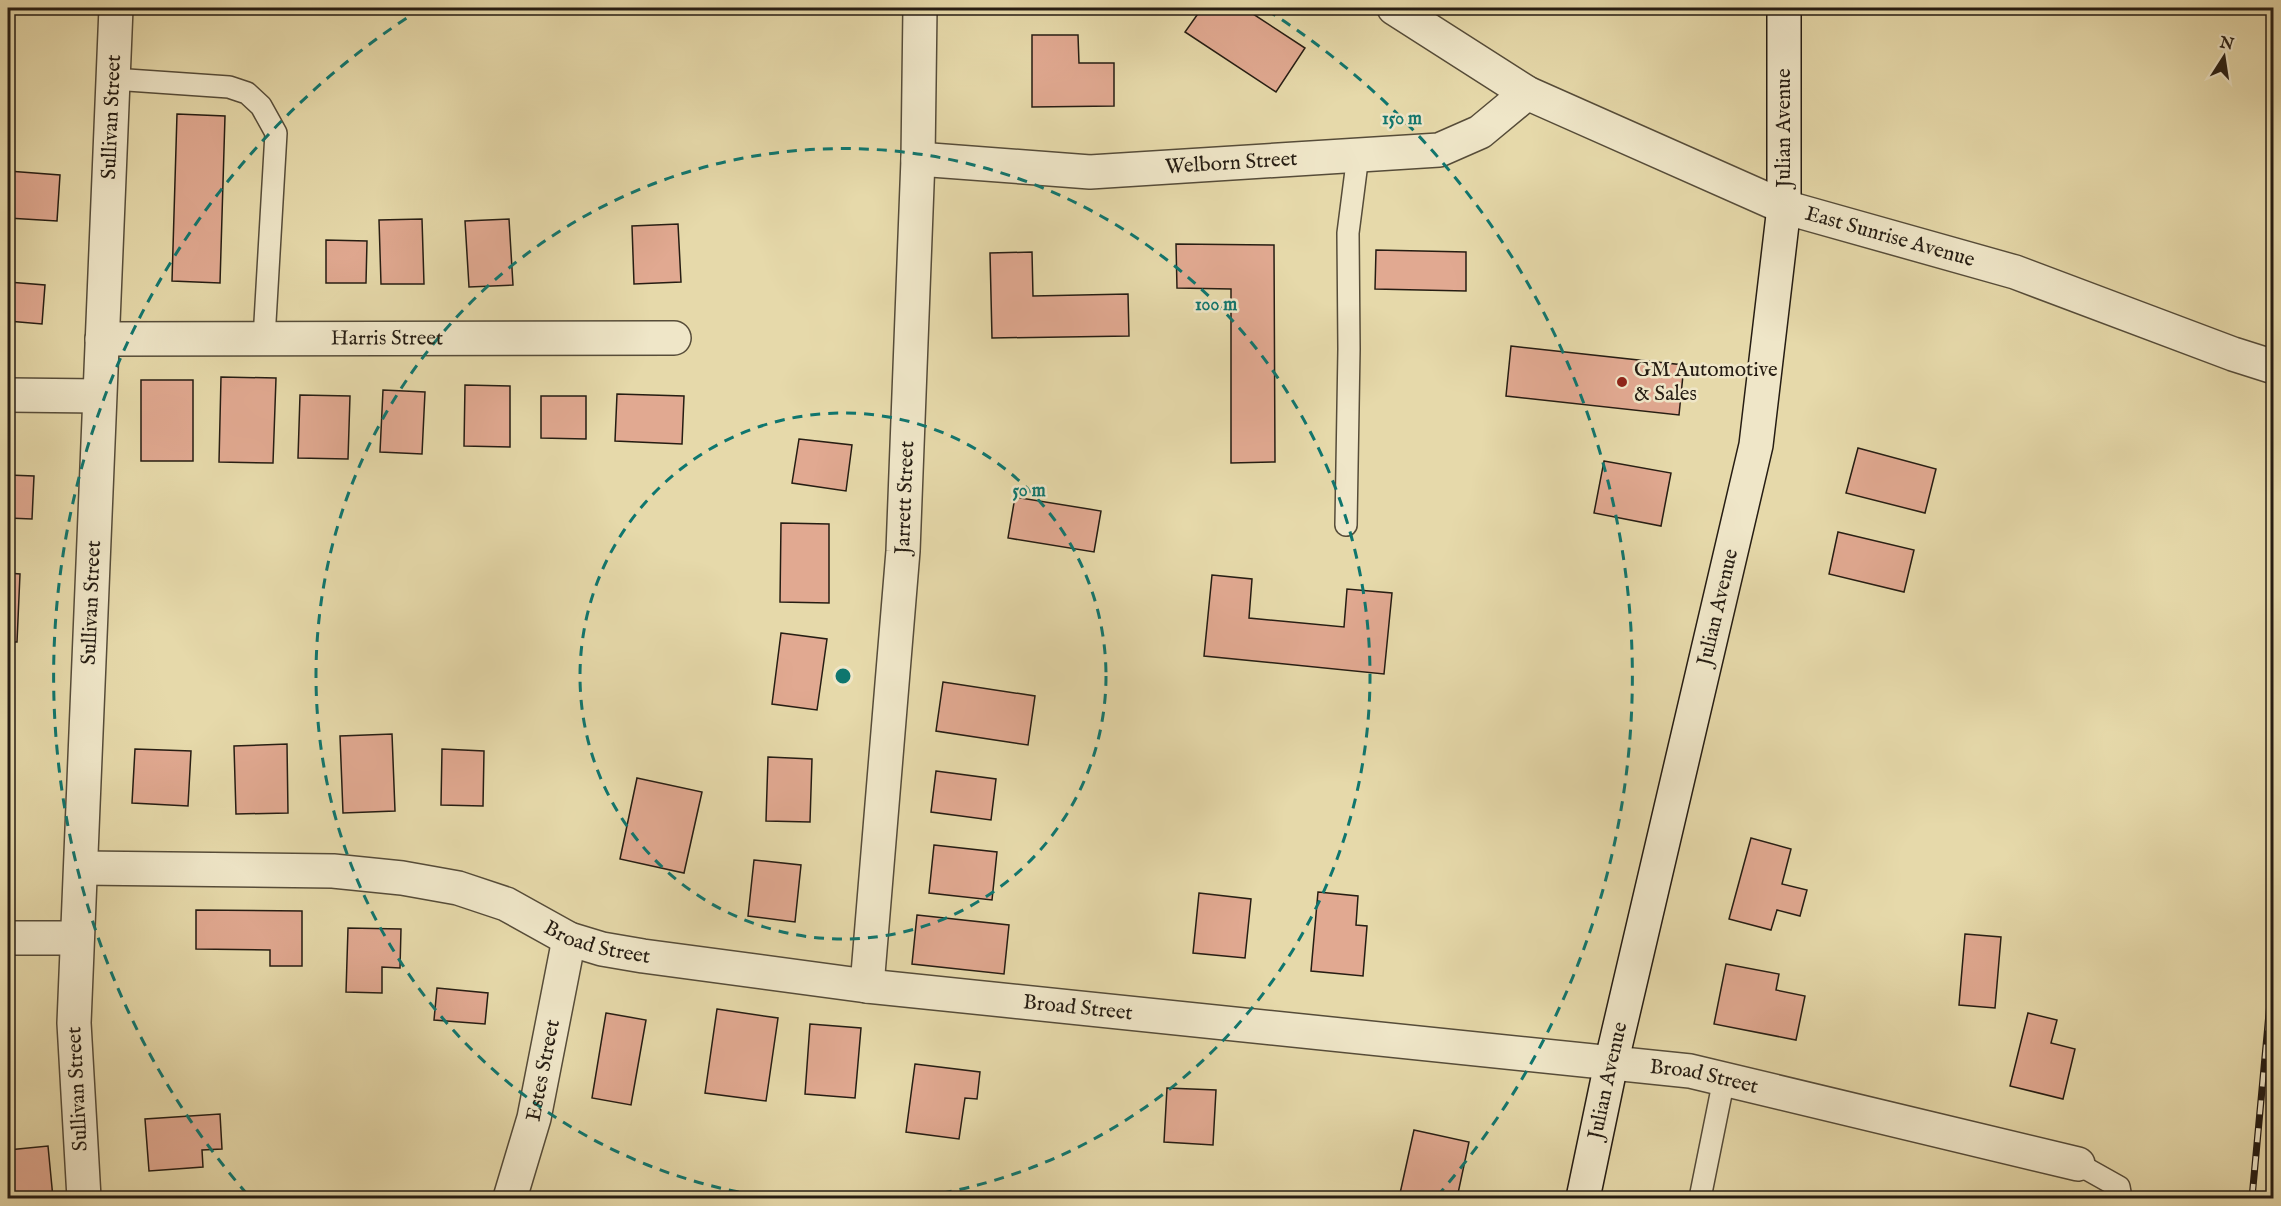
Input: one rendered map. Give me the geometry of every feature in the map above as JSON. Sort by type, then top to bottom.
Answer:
[{"type":"street","name":"Sullivan Street","points":[[84,1198],[74,1023],[116,8]]},
{"type":"street","name":"Jarrett Street","points":[[867,986],[903,551],[918,159],[920,8]]},
{"type":"street","name":"East Sunrise Avenue","points":[[1394,8],[1527,93],[1784,207],[2015,272],[2233,354],[2274,367]]},
{"type":"street","name":"Julian Avenue","points":[[1583,1198],[1611,1064],[1756,445],[1784,207],[1784,8]]},
{"type":"street","name":"Welborn Street","points":[[918,159],[1090,172],[1439,150],[1480,132],[1527,93]]},
{"type":"street","name":"Harris Street","points":[[102,339],[674,338]]},
{"type":"street","points":[[8,395],[99,396]]},
{"type":"street","name":"Broad Street","points":[[82,868],[333,871],[402,878],[458,888],[506,904],[569,939],[602,949],[643,956],[867,986],[1690,1071],[2078,1164]]},
{"type":"street","points":[[8,938],[77,938]]},
{"type":"street","name":"Estes Street","points":[[510,1198],[534,1118],[569,939]]},
{"type":"lane","points":[[113,79],[229,87],[247,93],[261,106],[276,133],[264,339]]},
{"type":"lane","points":[[1346,525],[1348,233],[1358,155]]},
{"type":"lane","points":[[1700,1198],[1724,1079]]},
{"type":"lane","points":[[2078,1164],[2119,1187],[2121,1198]]},
{"type":"building","points":[[1202,8],[1244,8],[1305,48],[1276,92],[1185,32]]},
{"type":"building","points":[[1032,35],[1078,35],[1079,63],[1114,63],[1114,106],[1032,107]]},
{"type":"building","points":[[177,114],[225,116],[220,283],[172,281]]},
{"type":"building","points":[[8,171],[60,175],[57,221],[8,218]]},
{"type":"building","points":[[422,219],[424,284],[381,284],[379,220]]},
{"type":"building","points":[[509,219],[513,285],[469,287],[465,221]]},
{"type":"building","points":[[678,224],[681,282],[634,284],[632,226]]},
{"type":"building","points":[[326,240],[367,241],[366,283],[326,283]]},
{"type":"building","points":[[1176,244],[1274,245],[1275,462],[1231,463],[1231,289],[1177,288]]},
{"type":"building","points":[[1376,250],[1466,252],[1466,291],[1375,289]]},
{"type":"building","points":[[1032,252],[1033,296],[1128,294],[1129,336],[992,338],[990,253]]},
{"type":"building","points":[[8,282],[45,285],[42,324],[8,321]]},
{"type":"building","points":[[1511,346],[1684,365],[1679,415],[1506,396]]},
{"type":"building","points":[[221,377],[276,378],[273,463],[219,462]]},
{"type":"building","points":[[141,380],[193,380],[193,461],[141,461]]},
{"type":"building","points":[[465,385],[510,386],[510,447],[464,446]]},
{"type":"building","points":[[383,390],[425,392],[422,454],[380,452]]},
{"type":"building","points":[[617,394],[684,396],[682,444],[615,441]]},
{"type":"building","points":[[300,395],[350,396],[348,459],[298,458]]},
{"type":"building","points":[[541,396],[586,396],[586,439],[541,438]]},
{"type":"building","points":[[799,439],[852,445],[846,491],[792,483]]},
{"type":"building","points":[[1858,448],[1936,469],[1925,513],[1846,493]]},
{"type":"building","points":[[1604,461],[1671,473],[1661,526],[1594,513]]},
{"type":"building","points":[[8,475],[34,476],[32,519],[8,518]]},
{"type":"building","points":[[1015,497],[1101,511],[1094,552],[1008,538]]},
{"type":"building","points":[[781,523],[829,524],[829,603],[780,602]]},
{"type":"building","points":[[1838,532],[1914,550],[1904,592],[1829,574]]},
{"type":"building","points":[[8,573],[20,574],[17,642],[8,642]]},
{"type":"building","points":[[1212,575],[1252,579],[1249,618],[1344,627],[1347,589],[1392,593],[1384,674],[1204,656]]},
{"type":"building","points":[[781,633],[827,639],[817,710],[772,704]]},
{"type":"building","points":[[943,682],[1035,696],[1028,745],[936,731]]},
{"type":"building","points":[[392,734],[395,811],[343,813],[340,736]]},
{"type":"building","points":[[287,744],[288,813],[236,814],[234,746]]},
{"type":"building","points":[[135,749],[191,751],[188,806],[132,803]]},
{"type":"building","points":[[442,749],[484,751],[483,806],[441,805]]},
{"type":"building","points":[[768,757],[812,759],[810,822],[766,821]]},
{"type":"building","points":[[936,771],[996,779],[991,820],[931,812]]},
{"type":"building","points":[[637,778],[702,792],[684,873],[620,859]]},
{"type":"building","points":[[1751,838],[1791,849],[1782,884],[1807,890],[1800,916],[1777,910],[1771,930],[1729,919]]},
{"type":"building","points":[[934,845],[997,852],[992,900],[929,893]]},
{"type":"building","points":[[754,860],[801,865],[795,922],[748,916]]},
{"type":"building","points":[[1318,892],[1358,896],[1356,925],[1367,926],[1363,976],[1311,971]]},
{"type":"building","points":[[1199,893],[1251,899],[1245,958],[1193,953]]},
{"type":"building","points":[[196,910],[302,911],[302,966],[270,966],[270,950],[196,949]]},
{"type":"building","points":[[917,915],[1009,925],[1004,974],[912,964]]},
{"type":"building","points":[[348,928],[401,929],[400,968],[382,967],[382,993],[346,992]]},
{"type":"building","points":[[1965,934],[2001,937],[1995,1008],[1959,1005]]},
{"type":"building","points":[[1726,964],[1779,974],[1776,990],[1805,996],[1796,1040],[1714,1024]]},
{"type":"building","points":[[437,988],[488,993],[485,1024],[434,1020]]},
{"type":"building","points":[[717,1009],[778,1018],[766,1101],[705,1093]]},
{"type":"building","points":[[606,1013],[646,1020],[631,1105],[592,1098]]},
{"type":"building","points":[[2028,1013],[2057,1020],[2051,1043],[2075,1049],[2063,1099],[2010,1086]]},
{"type":"building","points":[[810,1024],[861,1028],[855,1098],[805,1094]]},
{"type":"building","points":[[915,1064],[980,1072],[977,1099],[965,1098],[959,1139],[906,1132]]},
{"type":"building","points":[[1167,1088],[1216,1090],[1213,1145],[1164,1142]]},
{"type":"building","points":[[220,1114],[222,1149],[202,1150],[203,1167],[149,1171],[145,1119]]},
{"type":"building","points":[[1414,1130],[1469,1142],[1457,1198],[1399,1198]]},
{"type":"building","points":[[48,1146],[53,1198],[8,1198],[8,1150]]},
{"type":"railway","points":[[2252,1198],[2274,959]]},
{"type":"place","name":"GM Automotive & Sales","points":[[1622,382]]}]
